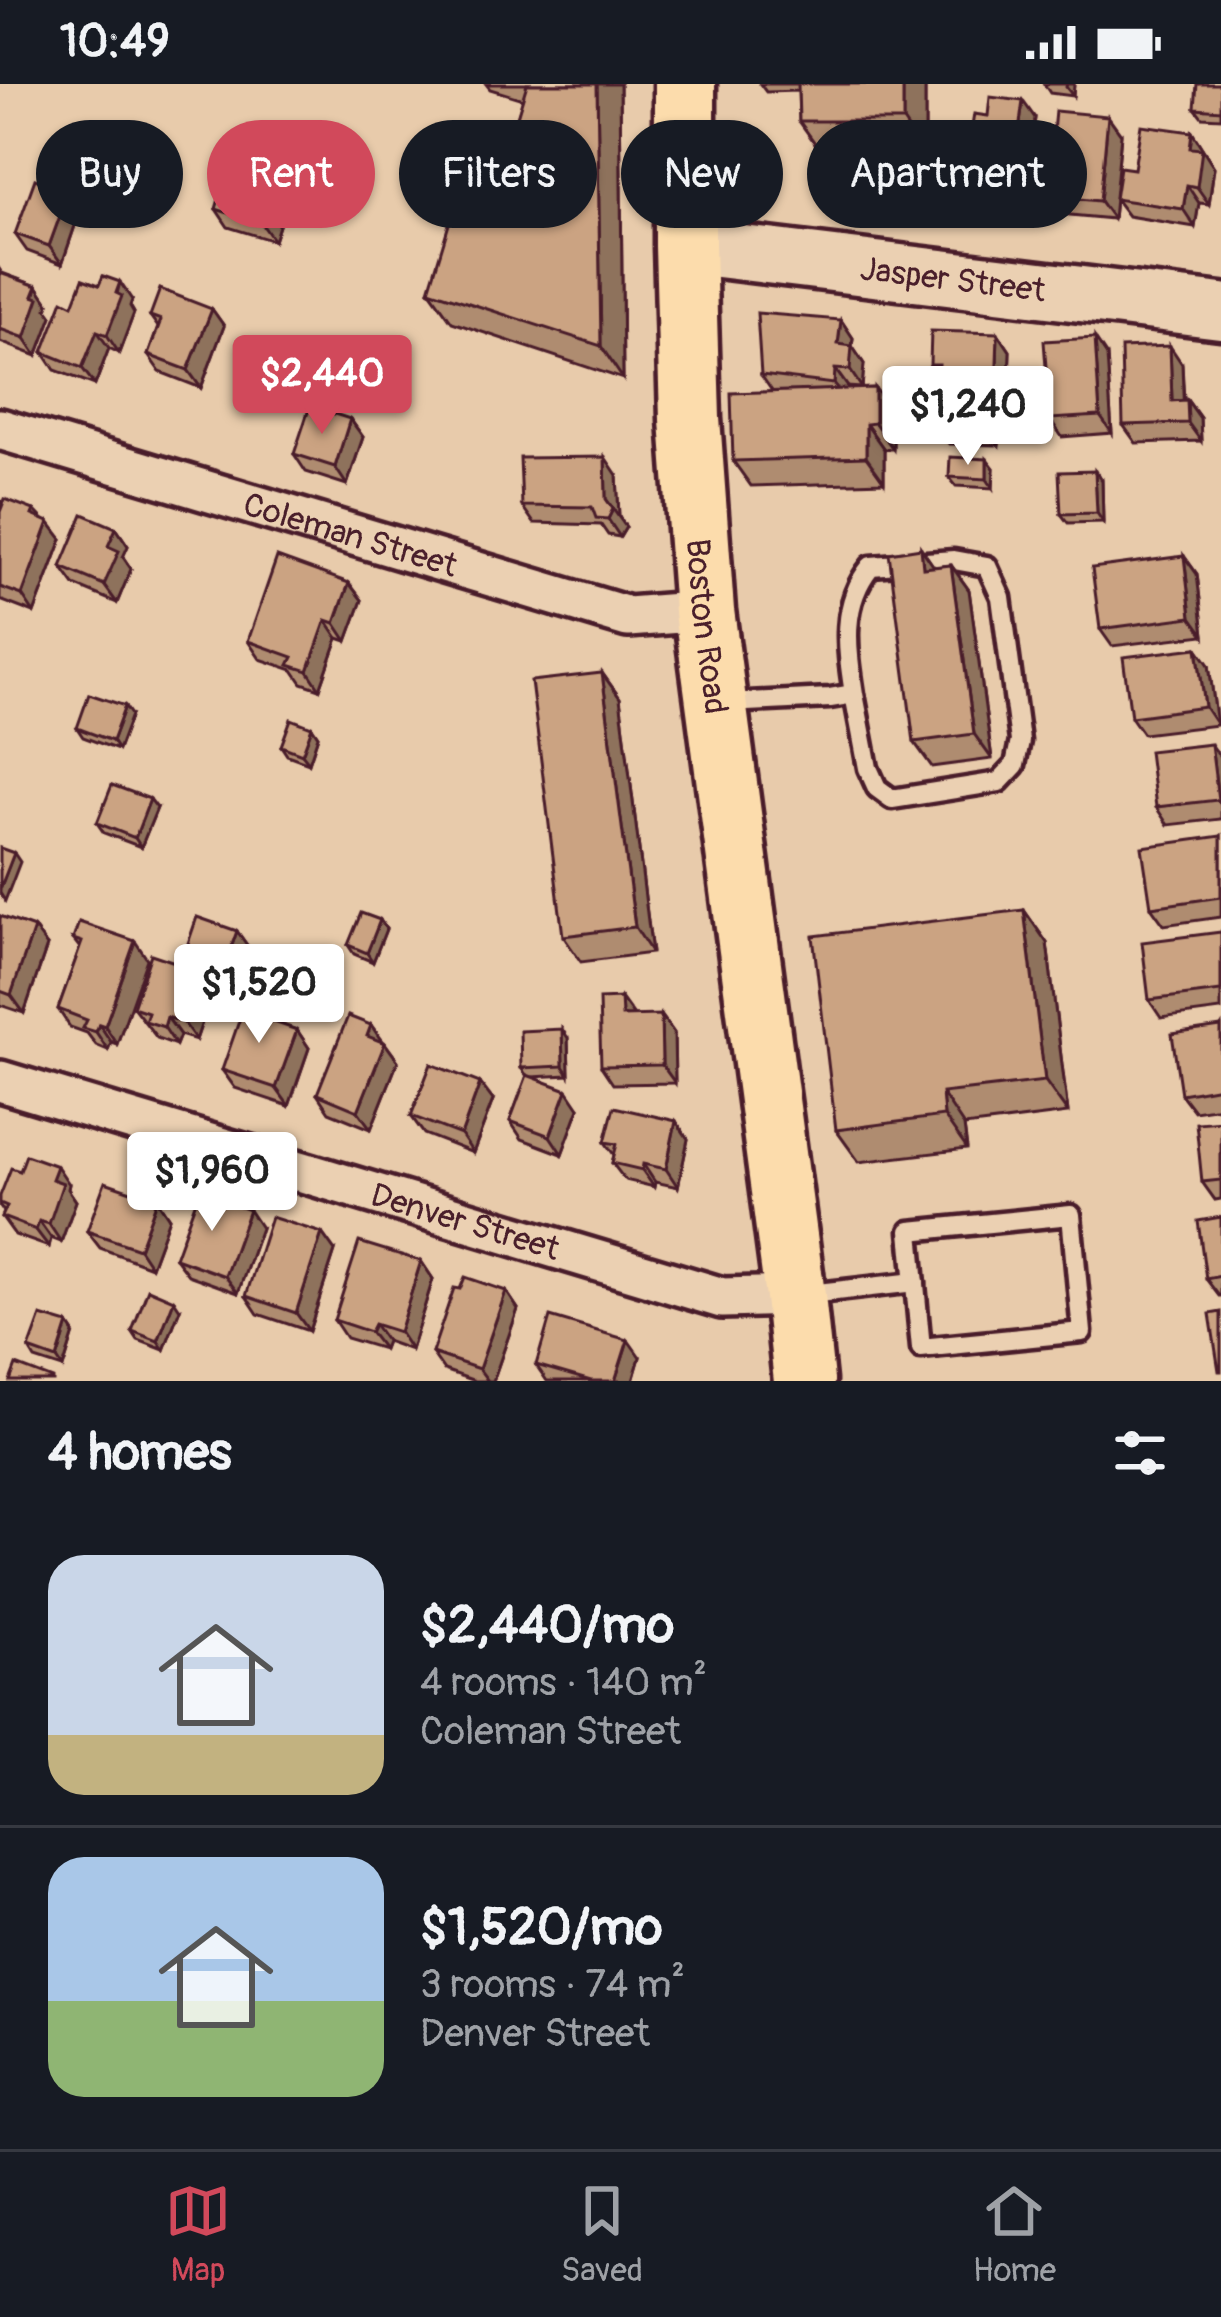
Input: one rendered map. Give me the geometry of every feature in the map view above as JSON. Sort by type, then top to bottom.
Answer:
[{"type":"main road","name":"Boston Road","points":[[685,84],[690,419],[704,611],[804,1381]]},
{"type":"main road","name":"Jasper Street","points":[[685,246],[1221,311]]},
{"type":"street","name":"Coleman Street","points":[[0,429],[628,617],[704,611]]},
{"type":"street","name":"Denver Street","points":[[0,1081],[722,1298],[795,1295]]},
{"type":"lane","points":[[954,560],[987,566],[1001,597],[1020,741],[1015,765],[999,782],[892,799],[878,788],[868,768],[854,694],[845,639],[856,590],[871,566],[954,560]]},
{"type":"lane","points":[[716,704],[854,694]]},
{"type":"lane","points":[[1070,1215],[1082,1332],[921,1348],[915,1282],[910,1232],[1070,1215]]},
{"type":"lane","points":[[795,1295],[915,1282]]},
{"type":"building","points":[[527,84],[597,84],[601,346],[429,290],[448,228],[597,228],[597,120],[516,120]]},
{"type":"building","points":[[798,84],[903,84],[903,120],[799,121]]},
{"type":"building","points":[[1197,84],[1221,84],[1221,110],[1195,108]]},
{"type":"building","points":[[990,97],[1023,101],[1020,120],[973,120],[974,114],[988,116]]},
{"type":"building","points":[[1055,111],[1108,116],[1100,201],[1087,200],[1087,120],[1054,120]]},
{"type":"building","points":[[1141,125],[1192,132],[1190,148],[1202,149],[1197,187],[1187,185],[1183,209],[1115,199],[1120,167],[1134,169]]},
{"type":"building","points":[[36,179],[36,228],[56,228],[49,246],[15,234]]},
{"type":"building","points":[[0,273],[37,286],[33,296],[39,298],[25,338],[0,329]]},
{"type":"building","points":[[103,276],[120,282],[116,293],[122,296],[107,335],[97,331],[82,368],[43,352],[63,300],[73,305],[83,279],[99,285]]},
{"type":"building","points":[[160,289],[212,309],[188,370],[148,355],[161,320],[150,316]]},
{"type":"building","points":[[757,313],[841,320],[838,344],[852,346],[850,370],[835,369],[834,384],[761,375]]},
{"type":"building","points":[[931,331],[998,333],[996,394],[988,394],[987,428],[936,426],[939,365],[930,365]]},
{"type":"building","points":[[1095,338],[1100,416],[1050,419],[1044,341]]},
{"type":"building","points":[[1170,346],[1172,401],[1187,400],[1188,423],[1123,425],[1121,348]]},
{"type":"building","points":[[875,388],[875,423],[866,424],[866,457],[733,461],[731,393]]},
{"type":"building","points":[[310,406],[350,419],[335,467],[294,454]]},
{"type":"building","points":[[605,457],[606,499],[613,509],[608,519],[596,518],[592,507],[522,506],[520,458]]},
{"type":"building","points":[[950,457],[987,459],[987,479],[949,477]]},
{"type":"building","points":[[1095,471],[1097,513],[1061,514],[1059,472]]},
{"type":"building","points":[[5,499],[34,510],[32,515],[49,522],[22,595],[0,587],[0,512]]},
{"type":"building","points":[[83,514],[116,528],[108,546],[119,551],[104,585],[61,567]]},
{"type":"building","points":[[921,548],[923,568],[951,565],[974,734],[914,742],[889,553]]},
{"type":"building","points":[[1184,556],[1191,617],[1100,629],[1092,568]]},
{"type":"building","points":[[277,557],[349,583],[335,623],[326,620],[308,671],[289,665],[293,657],[248,641]]},
{"type":"building","points":[[1197,648],[1205,707],[1131,717],[1123,657]]},
{"type":"building","points":[[602,673],[635,927],[563,936],[531,681]]},
{"type":"building","points":[[89,694],[125,706],[112,741],[77,728]]},
{"type":"building","points":[[291,719],[312,727],[302,754],[281,746]]},
{"type":"building","points":[[1211,744],[1218,800],[1156,807],[1149,751]]},
{"type":"building","points":[[112,785],[150,799],[135,838],[97,823]]},
{"type":"building","points":[[1221,836],[1221,897],[1151,907],[1142,847]]},
{"type":"building","points":[[0,848],[14,853],[0,889]]},
{"type":"building","points":[[1024,910],[1045,1081],[942,1093],[944,1116],[836,1130],[813,936]]},
{"type":"building","points":[[361,913],[380,920],[367,953],[348,945]]},
{"type":"building","points":[[0,916],[34,928],[11,995],[0,991]]},
{"type":"building","points":[[197,917],[237,931],[220,979],[201,972],[184,1023],[167,1017],[164,1027],[145,1021],[148,1012],[133,1007],[151,954],[181,964]]},
{"type":"building","points":[[79,922],[135,941],[105,1026],[99,1024],[96,1032],[83,1028],[87,1020],[58,1009],[82,942],[73,939]]},
{"type":"building","points":[[1221,932],[1221,991],[1149,1000],[1142,942]]},
{"type":"building","points":[[247,998],[269,1006],[265,1019],[297,1030],[276,1088],[222,1070]]},
{"type":"building","points":[[621,998],[622,1016],[661,1015],[662,1065],[601,1066],[599,999]]},
{"type":"building","points":[[348,1016],[371,1025],[367,1036],[385,1043],[358,1111],[317,1094]]},
{"type":"building","points":[[1221,1027],[1221,1087],[1181,1094],[1172,1034]]},
{"type":"building","points":[[562,1029],[563,1066],[521,1068],[520,1031]]},
{"type":"building","points":[[431,1064],[480,1083],[461,1135],[411,1116]]},
{"type":"building","points":[[527,1075],[567,1090],[550,1136],[510,1121]]},
{"type":"building","points":[[614,1107],[676,1121],[666,1169],[643,1164],[642,1170],[612,1163],[617,1144],[605,1142]]},
{"type":"building","points":[[1221,1121],[1221,1180],[1202,1182],[1196,1123]]},
{"type":"building","points":[[26,1155],[57,1166],[52,1179],[63,1183],[49,1224],[39,1221],[36,1230],[2,1217],[7,1206],[0,1203],[11,1168],[20,1171]]},
{"type":"building","points":[[105,1182],[157,1200],[139,1249],[87,1231]]},
{"type":"building","points":[[199,1192],[249,1210],[225,1276],[175,1258]]},
{"type":"building","points":[[271,1217],[322,1233],[296,1313],[246,1296]]},
{"type":"building","points":[[1221,1217],[1221,1276],[1206,1279],[1198,1221]]},
{"type":"building","points":[[359,1242],[421,1261],[399,1332],[374,1324],[370,1332],[334,1320]]},
{"type":"building","points":[[465,1277],[506,1291],[479,1369],[432,1353],[454,1288],[460,1289]]},
{"type":"building","points":[[148,1289],[174,1300],[158,1341],[132,1331]]},
{"type":"building","points":[[1221,1312],[1221,1371],[1219,1371],[1210,1314]]},
{"type":"building","points":[[41,1316],[68,1324],[57,1359],[29,1349]]},
{"type":"building","points":[[550,1317],[628,1340],[615,1381],[591,1381],[536,1365]]},
{"type":"building","points":[[16,1365],[53,1379],[53,1381],[10,1381]]}]
